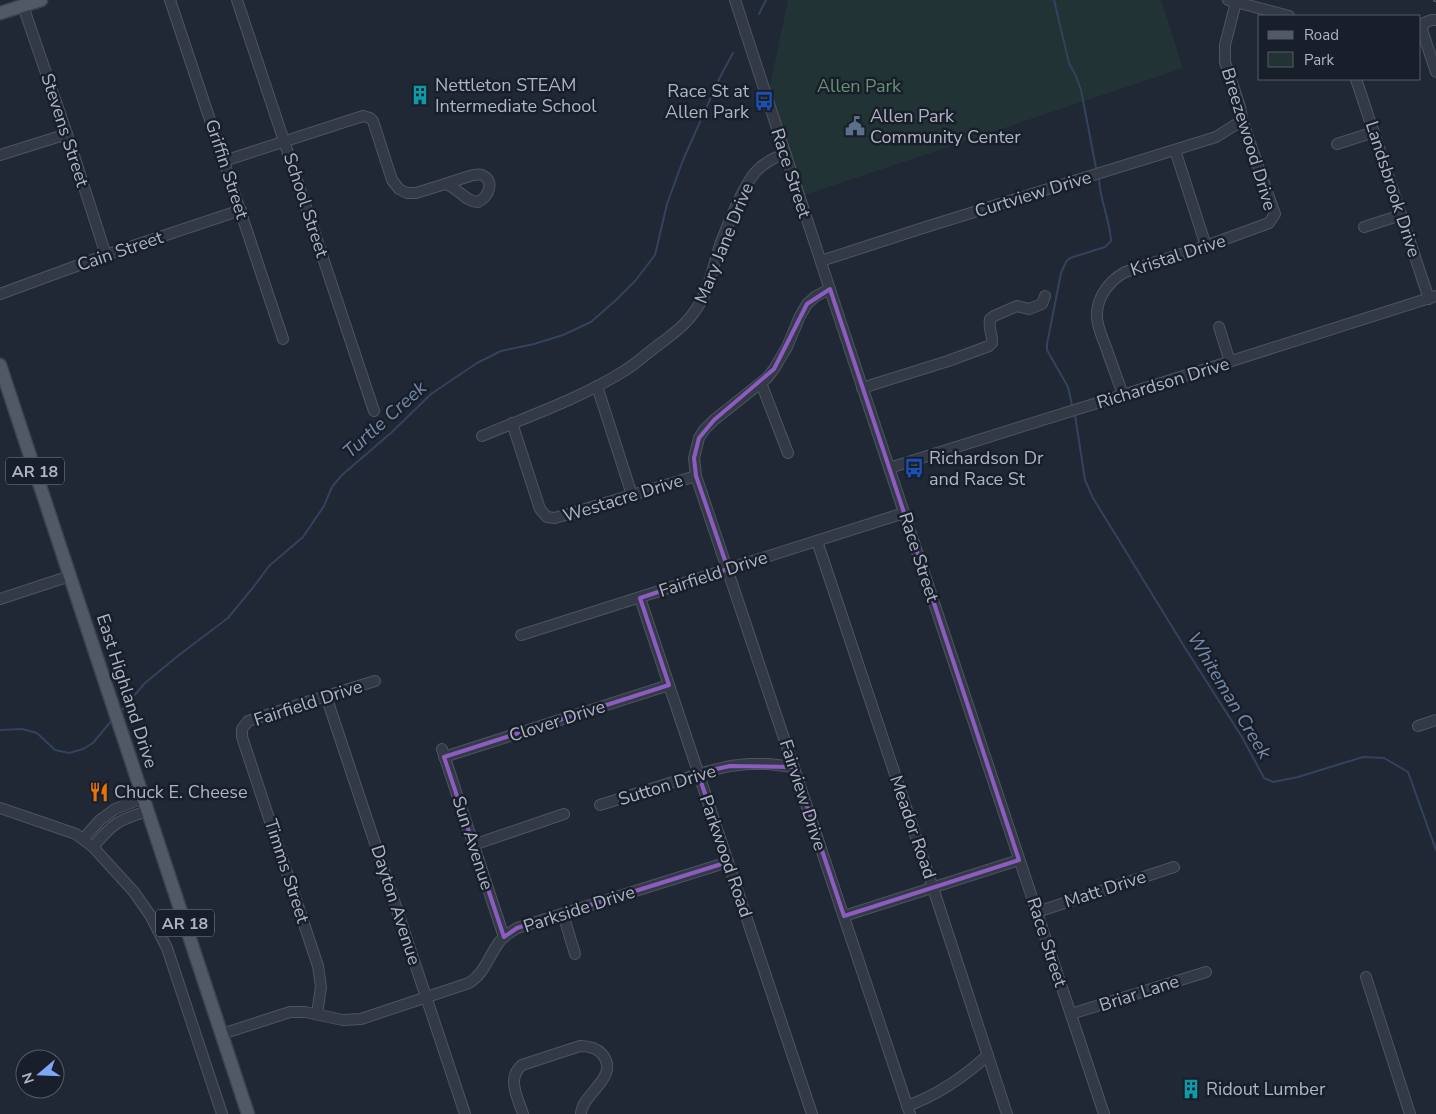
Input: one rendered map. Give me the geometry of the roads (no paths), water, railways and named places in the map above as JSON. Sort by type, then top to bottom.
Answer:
[{"type":"main road","points":[[0,13],[26,3],[41,0]]},
{"type":"main road","name":"East Highland Drive","points":[[0,365],[248,1114]]},
{"type":"street","name":"Griffin Street","points":[[170,0],[283,339]]},
{"type":"street","name":"School Street","points":[[237,0],[374,411]]},
{"type":"street","name":"Race Street","points":[[735,0],[1104,1114]]},
{"type":"street","points":[[1232,1],[1286,15]]},
{"type":"street","name":"Breezewood Drive","points":[[1232,1],[1224,58],[1240,107],[1243,123],[1275,212],[1274,218]]},
{"type":"street","name":"Stevens Street","points":[[26,3],[106,255]]},
{"type":"street","points":[[1436,20],[1428,20],[1424,23],[1422,30],[1436,72]]},
{"type":"street","name":"Landsbrook Drive","points":[[1356,80],[1401,215],[1432,297]]},
{"type":"street","points":[[224,161],[361,116],[370,118],[375,125],[392,180],[401,190],[416,194],[445,184]]},
{"type":"street","name":"Curtview Drive","points":[[821,260],[1216,137],[1235,125],[1243,123]]},
{"type":"street","points":[[1337,144],[1374,132]]},
{"type":"street","points":[[0,156],[67,134]]},
{"type":"street","points":[[1175,150],[1206,246]]},
{"type":"street","name":"Mary Jane Drive","points":[[482,436],[597,386],[637,362],[676,331],[697,309],[702,300],[710,283],[728,225],[750,177],[769,161],[785,154]]},
{"type":"street","name":"Cain Street","points":[[0,294],[106,255],[241,210]]},
{"type":"street","points":[[1364,227],[1401,215]]},
{"type":"street","name":"Kristal Drive","points":[[1123,395],[1098,325],[1098,308],[1102,295],[1111,281],[1125,272],[1206,246],[1269,223],[1274,218]]},
{"type":"street","name":"Westacre Drive","points":[[512,423],[540,509],[547,517],[555,518],[696,476],[694,458],[699,438],[704,430],[761,383],[774,369],[787,347],[807,304],[816,296],[830,289]]},
{"type":"street","points":[[862,388],[955,359],[989,346],[993,339],[988,326],[990,319],[1017,306],[1029,309],[1042,304],[1045,296]]},
{"type":"street","name":"Richardson Drive","points":[[889,468],[1432,297]]},
{"type":"street","points":[[1219,326],[1230,362]]},
{"type":"street","points":[[761,383],[788,454]]},
{"type":"street","points":[[597,386],[632,495]]},
{"type":"street","name":"Fairview Drive","points":[[696,476],[908,1110]]},
{"type":"street","name":"Fairfield Drive","points":[[521,636],[904,513]]},
{"type":"street","name":"Meador Road","points":[[816,541],[1008,1114]]},
{"type":"street","points":[[0,599],[70,576]]},
{"type":"street","name":"Parkwood Road","points":[[640,598],[812,1114]]},
{"type":"street","name":"Fairfield Drive","points":[[242,728],[248,721],[376,681]]},
{"type":"street","name":"Clover Drive","points":[[443,753],[669,685]]},
{"type":"street","name":"Dayton Avenue","points":[[326,696],[465,1114]]},
{"type":"street","points":[[1418,726],[1436,720]]},
{"type":"street","name":"Timms Street","points":[[242,728],[242,737],[318,966],[321,987],[317,1014]]},
{"type":"street","name":"Sun Avenue","points":[[443,753],[504,937]]},
{"type":"street","name":"Sutton Drive","points":[[600,805],[730,766],[768,764],[794,767]]},
{"type":"street","points":[[83,839],[100,820],[115,809],[144,798]]},
{"type":"street","points":[[0,808],[76,834],[93,847],[134,892],[150,915],[167,948],[222,1114]]},
{"type":"street","points":[[93,847],[107,829],[117,822],[148,811]]},
{"type":"street","points":[[473,845],[564,814]]},
{"type":"street","points":[[844,916],[1019,860]]},
{"type":"street","name":"Parkside Drive","points":[[222,1034],[290,1012],[298,1011],[342,1020],[361,1018],[426,998],[476,979],[500,941],[517,928],[728,862]]},
{"type":"street","name":"Matt Drive","points":[[1036,912],[1174,867]]},
{"type":"street","points":[[563,914],[575,954]]},
{"type":"street","name":"Briar Lane","points":[[1071,1014],[1206,972]]},
{"type":"street","points":[[1366,977],[1410,1114]]},
{"type":"street","points":[[523,1114],[513,1083],[516,1069],[522,1065],[580,1046],[587,1046],[596,1049],[603,1055],[606,1067],[604,1079],[583,1106],[581,1114]]},
{"type":"street","points":[[908,1110],[964,1076],[988,1055]]},
{"type":"waterway","name":"Turtle Creek","points":[[759,14],[766,0]]},
{"type":"waterway","name":"Whiteman Creek","points":[[1054,0],[1069,63],[1081,90],[1096,168]]},
{"type":"waterway","name":"Turtle Creek","points":[[121,711],[145,683],[228,618],[269,566],[303,537],[324,506],[332,487],[342,475],[392,432],[431,394],[477,363],[501,351],[563,335],[591,322],[635,281],[655,255],[667,204],[683,160],[720,77],[733,53]]},
{"type":"waterway","name":"Whiteman Creek","points":[[1072,405],[1068,387],[1047,350],[1047,344],[1061,273],[1066,262],[1070,258],[1105,247],[1111,241],[1099,179]]},
{"type":"waterway","name":"Whiteman Creek","points":[[1075,415],[1085,480],[1093,498],[1242,737],[1264,778],[1273,782],[1298,777],[1363,757],[1384,758],[1408,772],[1436,850]]},
{"type":"waterway","name":"Turtle Creek","points":[[0,730],[22,729],[37,733],[55,750],[69,753],[83,749],[93,743],[112,720]]},
{"type":"place","name":"Nettleton STEAM Intermediate School","points":[[420,95]]},
{"type":"place","name":"Race St at Allen Park","points":[[764,101]]},
{"type":"place","name":"Allen Park Community Center","points":[[855,126]]},
{"type":"place","name":"Richardson Dr and Race St","points":[[914,468]]},
{"type":"place","name":"Chuck E. Cheese","points":[[99,792]]},
{"type":"place","name":"Ridout Lumber","points":[[1191,1089]]},
{"type":"park label","name":"Allen Park","points":[[859,86]]}]
